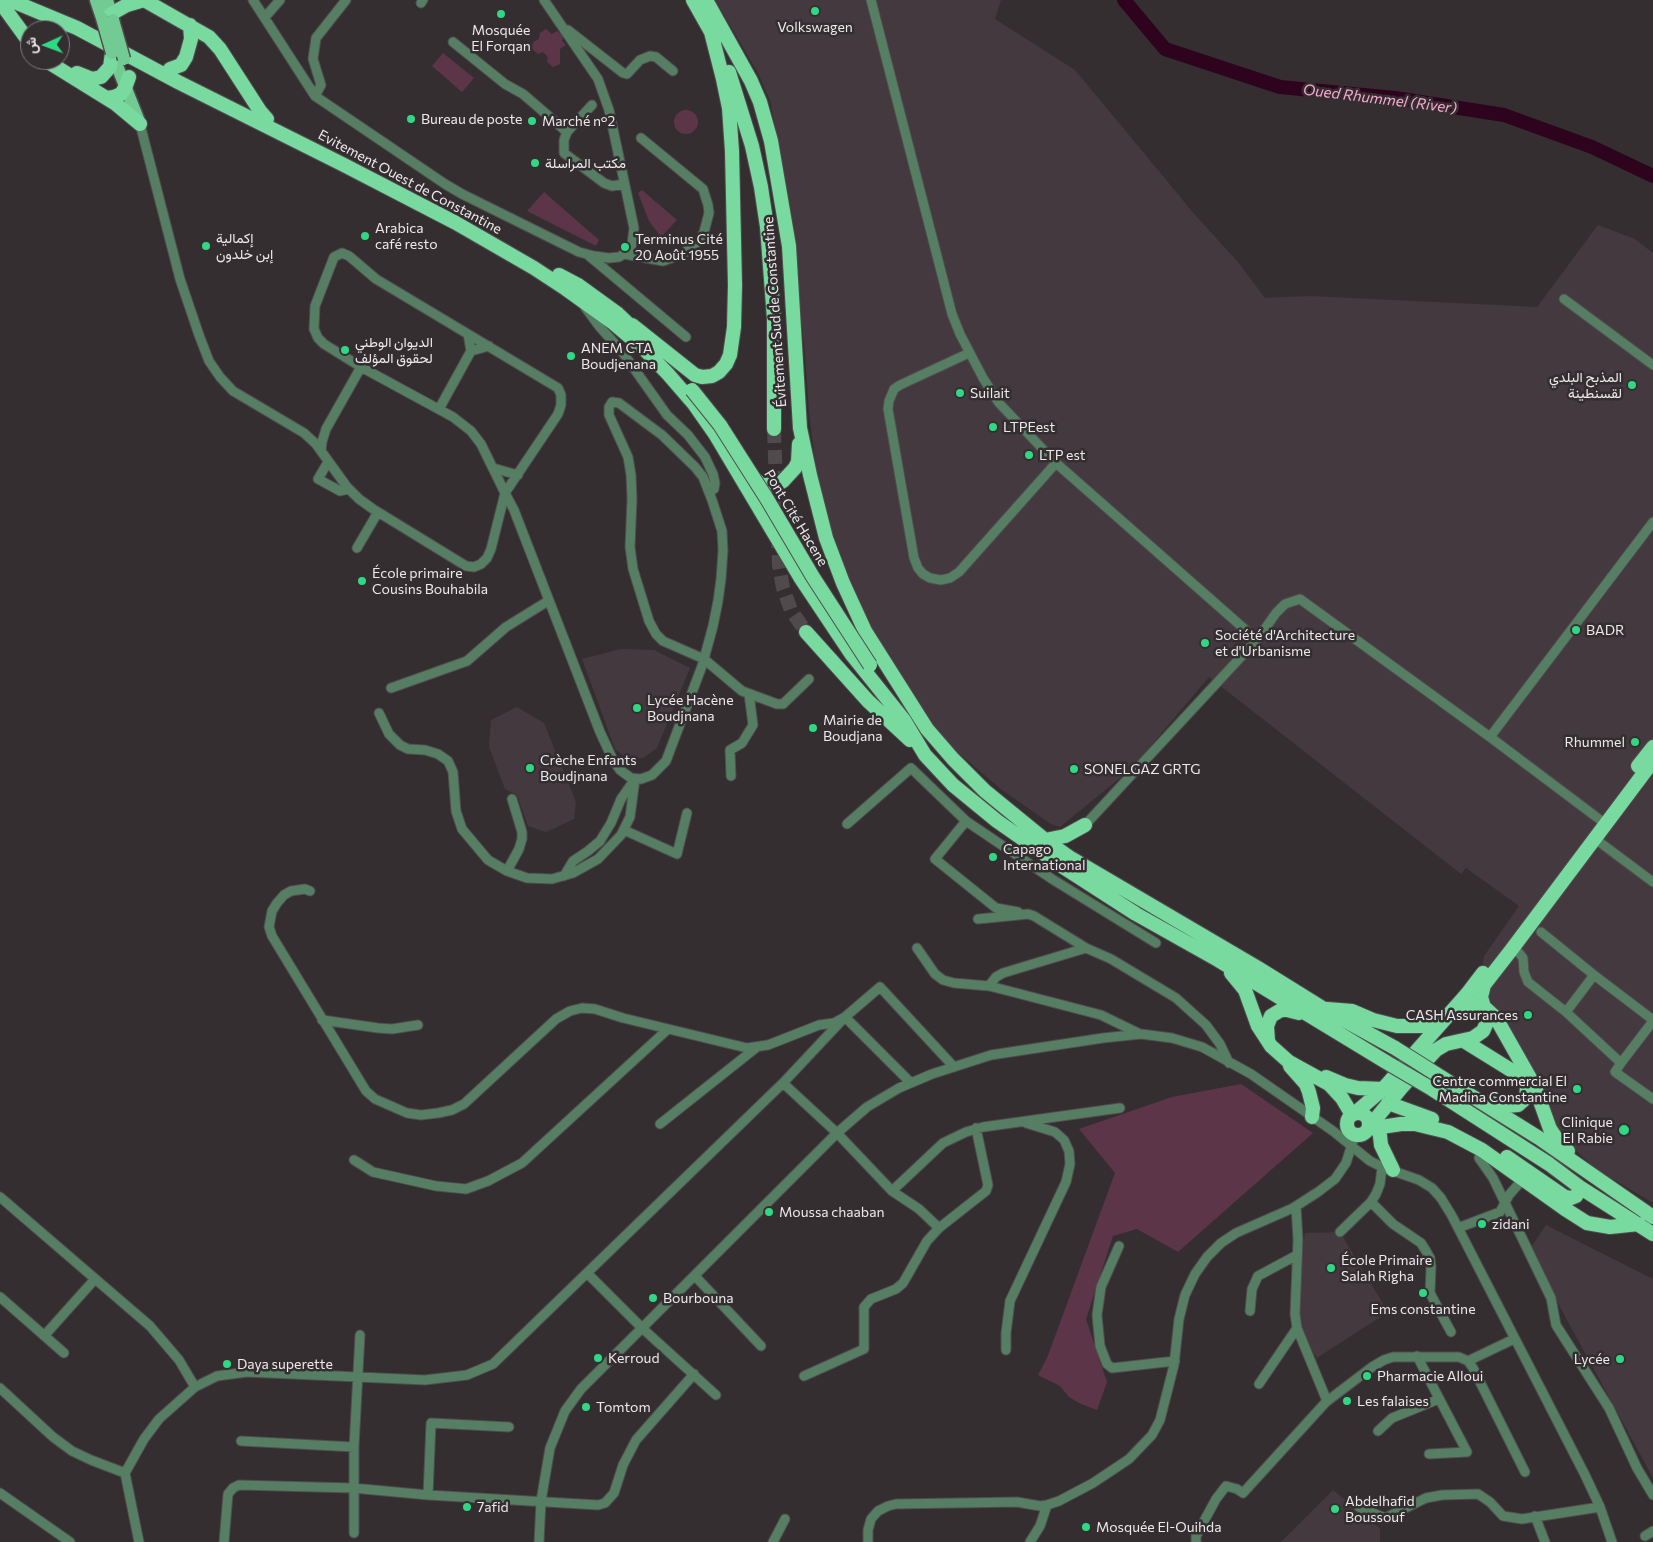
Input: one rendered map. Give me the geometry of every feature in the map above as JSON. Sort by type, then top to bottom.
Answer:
[{"type":"highway","name":"Evitement Ouest de Constantine","points":[[10,0],[77,28],[178,82],[456,223],[534,268],[580,298],[645,350],[694,404],[715,434],[736,470]]},
{"type":"highway","name":"Evitement Ouest de Constantine","points":[[37,0],[463,221],[578,285],[618,314],[660,354],[692,390]]},
{"type":"highway","points":[[109,17],[127,5],[144,0],[209,37],[220,49],[267,119]]},
{"type":"highway","name":"Évitement Sud de Constantine","points":[[693,0],[711,32],[730,74],[744,115],[761,187],[771,273],[774,319],[774,429]]},
{"type":"highway","name":"Évitement Sud de Constantine","points":[[706,0],[751,81],[760,102],[771,141],[789,246],[800,428]]},
{"type":"highway","points":[[0,2],[20,29]]},
{"type":"highway","points":[[170,69],[181,65],[186,57],[191,39],[190,25]]},
{"type":"highway","points":[[70,27],[77,28]]},
{"type":"highway","points":[[618,314],[695,374],[702,377],[712,376],[718,372],[726,364],[730,355],[734,327],[735,285],[732,151],[723,79],[711,32]]},
{"type":"highway","points":[[70,69],[83,76],[101,77],[118,56]]},
{"type":"highway","points":[[61,70],[124,110],[140,124]]},
{"type":"highway","points":[[106,98],[121,94],[127,83]]},
{"type":"highway","name":"Pont Cité Hacene","points":[[692,390],[725,433],[767,499],[866,666]]},
{"type":"highway","points":[[736,470],[763,484],[771,485],[783,481],[791,474],[798,462],[800,428]]},
{"type":"highway","points":[[800,428],[824,529],[843,583],[865,631],[927,729]]},
{"type":"highway","name":"Pont Cité Hacene","points":[[736,470],[800,577],[852,655],[866,666]]},
{"type":"highway","points":[[806,632],[868,701],[925,755],[953,785],[1018,836],[1136,914],[1319,1013],[1395,1048],[1538,1138],[1653,1217]]},
{"type":"highway","points":[[866,666],[985,791],[1044,840],[1258,968],[1386,1062],[1549,1164],[1581,1188],[1653,1234]]},
{"type":"highway","points":[[866,666],[904,720],[925,755]]},
{"type":"highway","points":[[1653,747],[1471,990],[1383,1089],[1348,1120],[1347,1126],[1353,1141],[1372,1128],[1388,1103],[1436,1050],[1446,1044],[1464,1041],[1479,1035],[1487,1025],[1488,1020],[1481,993],[1484,985],[1653,761]]},
{"type":"highway","points":[[1044,840],[1065,836],[1084,825]]},
{"type":"highway","points":[[1070,857],[1073,842],[1084,825]]},
{"type":"highway","points":[[1218,960],[1234,975],[1245,990],[1258,1026],[1268,1042],[1306,1084],[1312,1100],[1312,1117]]},
{"type":"highway","points":[[1455,1008],[1473,1004],[1484,1007],[1496,1018],[1535,1087],[1545,1119],[1554,1136],[1577,1160],[1580,1167]]},
{"type":"highway","points":[[1268,1042],[1268,1021],[1276,1012],[1287,1010],[1319,1013],[1347,1010],[1373,1020],[1397,1026],[1421,1026],[1441,1023]]},
{"type":"highway","points":[[1464,1041],[1514,1072],[1524,1080],[1527,1086],[1526,1098],[1522,1104],[1515,1106],[1505,1106],[1476,1099]]},
{"type":"highway","points":[[1285,1059],[1322,1079],[1336,1091],[1353,1114],[1364,1115],[1382,1146],[1387,1169]]},
{"type":"highway","points":[[1313,1074],[1322,1075],[1352,1087],[1383,1089]]},
{"type":"highway","points":[[1388,1103],[1467,1134],[1503,1155],[1565,1197],[1571,1198],[1576,1196],[1581,1188]]},
{"type":"highway","points":[[1372,1128],[1415,1124],[1448,1132],[1482,1150],[1577,1218],[1587,1223],[1610,1227],[1639,1224]]},
{"type":"main road","points":[[96,0],[109,17]]},
{"type":"main road","points":[[107,0],[118,56],[140,124]]},
{"type":"street","points":[[253,0],[315,96],[445,184],[579,252],[609,258],[619,257],[628,252],[632,244],[634,228],[609,110],[598,79],[544,0]]},
{"type":"street","points":[[265,18],[280,0]]},
{"type":"street","points":[[315,96],[321,85],[313,59],[316,38],[346,0]]},
{"type":"street","points":[[871,0],[952,314],[969,353],[999,403],[1056,463],[1256,640]]},
{"type":"street","points":[[558,22],[623,73],[627,74],[640,60],[650,56],[656,57],[673,71]]},
{"type":"street","points":[[453,42],[505,84],[523,94],[567,132]]},
{"type":"street","points":[[592,105],[567,132],[564,140],[564,153],[604,183],[612,186],[624,184]]},
{"type":"street","points":[[140,124],[180,279],[209,361],[233,392],[304,434],[316,444],[359,500],[466,566],[474,567],[487,558],[491,549],[505,493],[558,414],[561,405],[561,396],[558,388],[376,279],[348,256],[342,254],[334,256],[315,306],[314,329],[318,338],[324,344],[361,367],[439,409],[471,431],[480,444],[493,468],[505,493],[514,510],[548,601],[612,760],[620,770],[635,779],[652,775],[666,761],[674,743],[704,659],[718,602],[721,579],[722,531],[703,477],[695,467],[662,435],[619,403],[612,402],[609,407],[609,415],[628,457],[631,475],[630,547],[633,569],[649,621],[656,634],[663,641],[704,659],[734,685],[749,694],[777,704],[783,704],[809,678]]},
{"type":"street","points":[[624,254],[663,261],[683,254],[700,240],[709,213],[703,189],[641,138]]},
{"type":"street","points":[[587,254],[686,337]]},
{"type":"street","points":[[580,298],[599,326],[623,353],[667,415],[688,435],[705,457],[715,483],[714,489],[709,492]]},
{"type":"street","points":[[1564,299],[1653,365]]},
{"type":"street","points":[[439,409],[471,351],[468,334]]},
{"type":"street","points":[[471,351],[489,346]]},
{"type":"street","points":[[969,353],[900,385],[894,389],[888,401],[914,558],[918,568],[930,578],[941,580],[950,578],[960,572],[1056,463]]},
{"type":"street","points":[[321,451],[326,429],[361,367]]},
{"type":"street","points":[[304,434],[326,429]]},
{"type":"street","points":[[328,462],[318,479],[340,492],[349,489]]},
{"type":"street","points":[[493,468],[518,475]]},
{"type":"street","points":[[357,548],[378,512]]},
{"type":"street","points":[[1490,736],[1653,522]]},
{"type":"street","points":[[1084,825],[1256,640],[1276,613],[1285,604],[1300,599],[1490,736],[1599,819]]},
{"type":"street","points":[[391,688],[467,661],[506,627],[548,601]]},
{"type":"street","points":[[731,776],[730,750],[742,743],[753,725],[749,694]]},
{"type":"street","points":[[379,713],[389,734],[400,745],[408,749],[425,750],[438,754],[448,761],[453,772],[456,811],[462,829],[488,860],[527,878],[552,879],[564,876],[598,859],[624,830],[630,817],[635,779]]},
{"type":"street","points":[[848,824],[911,768],[966,821],[1008,851],[1156,943]]},
{"type":"street","points":[[564,876],[573,860],[588,852],[600,841],[611,823],[621,799],[635,779]]},
{"type":"street","points":[[507,870],[519,849],[522,839],[522,832],[512,799]]},
{"type":"street","points":[[624,830],[677,854],[687,813]]},
{"type":"street","points":[[966,821],[935,859],[996,908],[1034,916],[1086,948],[1111,959],[1176,998],[1206,1025],[1220,1044],[1229,1063]]},
{"type":"street","points":[[1008,851],[1018,836]]},
{"type":"street","points":[[1594,838],[1653,882]]},
{"type":"street","points":[[310,891],[298,889],[284,895],[272,912],[269,927],[272,936],[366,1091],[375,1099],[406,1113],[421,1114],[452,1110],[464,1104],[540,1032],[556,1019],[570,1011],[582,1008],[595,1009],[736,1045],[757,1047],[819,1025],[834,1023],[845,1017]]},
{"type":"street","points":[[978,919],[1028,914]]},
{"type":"street","points":[[1542,932],[1653,1021],[1615,1072],[1653,1099]]},
{"type":"street","points":[[917,948],[935,974],[943,980],[954,983],[989,986],[1101,1015],[1141,1034]]},
{"type":"street","points":[[989,986],[996,977],[1003,973],[1086,948]]},
{"type":"street","points":[[1512,949],[1523,958],[1524,972],[1528,982],[1566,1012],[1621,1063]]},
{"type":"street","points":[[1566,1012],[1594,975]]},
{"type":"street","points":[[139,1542],[125,1473],[133,1456],[159,1419],[195,1387],[217,1376],[247,1372],[425,1380],[467,1375],[493,1364],[503,1357],[783,1083],[845,1017],[880,987],[954,1067]]},
{"type":"street","points":[[845,1017],[911,1083]]},
{"type":"street","points":[[322,1020],[385,1029],[418,1025]]},
{"type":"street","points":[[354,1160],[374,1172],[436,1186],[466,1189],[488,1181],[522,1163],[668,1029]]},
{"type":"street","points":[[539,1542],[541,1501],[550,1448],[565,1411],[581,1390],[837,1133],[868,1107],[899,1088],[932,1074],[991,1055],[1141,1034],[1172,1038],[1202,1047],[1251,1074],[1333,1131],[1353,1141],[1387,1169],[1419,1180],[1432,1188],[1441,1198],[1458,1228],[1600,1507],[1612,1542]]},
{"type":"street","points":[[660,1124],[757,1047]]},
{"type":"street","points":[[783,1083],[837,1133],[892,1191],[919,1209],[939,1228]]},
{"type":"street","points":[[892,1191],[943,1143],[976,1128],[1120,1108]]},
{"type":"street","points":[[1006,1350],[1010,1301],[1066,1182],[1070,1164],[1069,1151],[1064,1140],[1055,1132],[1021,1121]]},
{"type":"street","points":[[804,1376],[864,1349],[864,1307],[871,1299],[896,1290],[903,1283],[928,1241],[939,1228],[986,1191],[988,1185],[976,1128]]},
{"type":"street","points":[[868,1542],[868,1530],[871,1519],[878,1511],[888,1506],[896,1504],[1017,1502],[1040,1506],[1047,1505],[1059,1501],[1093,1483],[1129,1459],[1152,1436],[1166,1404],[1175,1361],[1179,1319],[1185,1295],[1195,1274],[1207,1257],[1221,1243],[1236,1233],[1296,1206],[1335,1179],[1346,1163],[1353,1141]]},
{"type":"street","points":[[1479,1158],[1489,1171],[1551,1298],[1556,1325],[1609,1408],[1637,1468],[1653,1495]]},
{"type":"street","points":[[1340,1232],[1371,1202],[1387,1169]]},
{"type":"street","points":[[1458,1228],[1500,1212],[1509,1195],[1523,1180]]},
{"type":"street","points":[[0,1197],[150,1326],[166,1342],[195,1387]]},
{"type":"street","points":[[1371,1202],[1393,1224],[1421,1243],[1426,1250],[1430,1258],[1431,1267],[1430,1293],[1451,1332]]},
{"type":"street","points":[[1296,1206],[1295,1314],[1297,1328],[1327,1401]]},
{"type":"street","points":[[1119,1246],[1101,1287],[1097,1315],[1100,1346],[1107,1364],[1112,1368],[1175,1361]]},
{"type":"street","points":[[1250,1311],[1252,1289],[1258,1276],[1297,1255]]},
{"type":"street","points":[[588,1274],[642,1328],[716,1395]]},
{"type":"street","points":[[695,1276],[761,1346]]},
{"type":"street","points":[[44,1336],[95,1279]]},
{"type":"street","points":[[0,1297],[64,1353]]},
{"type":"street","points":[[1259,1384],[1297,1328]]},
{"type":"street","points":[[354,1533],[354,1447],[360,1335]]},
{"type":"street","points":[[1196,1542],[1196,1536],[1216,1499],[1226,1486],[1238,1489],[1243,1493],[1327,1401],[1384,1360],[1393,1357],[1417,1356],[1459,1358],[1468,1361],[1514,1339]]},
{"type":"street","points":[[1417,1356],[1467,1452],[1429,1454]]},
{"type":"street","points":[[1468,1361],[1525,1472]]},
{"type":"street","points":[[224,1542],[228,1494],[239,1485],[353,1488],[428,1495],[605,1504],[614,1493],[623,1465],[636,1440],[694,1374]]},
{"type":"street","points":[[0,1388],[53,1437],[72,1451],[125,1473]]},
{"type":"street","points":[[1378,1431],[1392,1418],[1439,1399]]},
{"type":"street","points":[[428,1495],[431,1423],[509,1427]]},
{"type":"street","points":[[241,1442],[354,1447]]},
{"type":"street","points":[[0,1493],[70,1542]]},
{"type":"street","points":[[1359,1507],[1385,1518],[1426,1498],[1442,1495],[1478,1494],[1490,1502],[1503,1516],[1522,1519],[1600,1507]]},
{"type":"street","points":[[1030,1542],[1040,1526],[1047,1505]]},
{"type":"street","points":[[1535,1516],[1545,1542]]},
{"type":"street","points":[[773,1542],[785,1519]]},
{"type":"shaded area","points":[[715,0],[1001,0],[995,19],[1075,70],[1196,216],[1237,261],[1265,298],[1311,296],[1537,307],[1598,225],[1635,239],[1653,253],[1653,1203],[1596,1169],[1563,1139],[1479,990],[1484,956],[1519,906],[1466,868],[1461,874],[1209,677],[1131,769],[1060,827],[1051,824],[1002,790],[948,744],[912,700],[872,631],[848,580],[830,531],[816,469],[789,200],[770,100],[757,71]]},
{"type":"shaded area","points":[[546,29],[552,34],[557,31],[563,36],[562,41],[566,45],[560,49],[560,64],[553,67],[547,62],[548,57],[543,52],[538,54],[532,49],[533,42],[539,39],[540,33]]},
{"type":"shaded area","points":[[443,53],[474,78],[462,92],[432,66]]},
{"type":"shaded area","points":[[686,110],[694,114],[698,122],[694,130],[686,134],[678,130],[674,122],[678,114]]},
{"type":"shaded area","points":[[642,190],[677,220],[661,237],[649,221],[638,193]]},
{"type":"shaded area","points":[[544,192],[599,240],[596,246],[527,211]]},
{"type":"shaded area","name":"Lycée Hacène Boudjnana","points":[[621,649],[654,650],[690,668],[657,748],[643,758],[629,760],[615,749],[582,659]]},
{"type":"shaded area","name":"Crèche Enfants Boudjnana","points":[[517,707],[544,723],[576,802],[574,819],[546,832],[528,826],[517,795],[505,789],[489,747],[491,720]]},
{"type":"shaded area","points":[[1241,1084],[1313,1133],[1178,1252],[1137,1229],[1113,1236],[1086,1319],[1107,1382],[1097,1410],[1081,1404],[1069,1397],[1060,1386],[1038,1375],[1047,1358],[1115,1173],[1079,1129],[1172,1097]]},
{"type":"shaded area","name":"Lycée","points":[[1546,1225],[1653,1279],[1653,1478],[1529,1250]]},
{"type":"shaded area","name":"École Primaire Salah Righa","points":[[1340,1232],[1388,1312],[1317,1358],[1304,1342],[1295,1303],[1305,1233]]},
{"type":"shaded area","name":"Abdelhafid Boussouf","points":[[1333,1490],[1380,1528],[1380,1542],[1281,1542]]},
{"type":"waterway","name":"Oued Rhummel (River)","points":[[1124,0],[1165,49],[1280,87],[1395,98],[1504,115],[1592,147],[1653,176]]},
{"type":"tunnel","points":[[774,429],[779,565],[783,588],[791,610],[806,632]]},
{"type":"place","name":"Volkswagen","points":[[815,11]]},
{"type":"place","name":"Mosquée El Forqan","points":[[501,14]]},
{"type":"place","name":"Bureau de poste","points":[[411,119]]},
{"type":"place","name":"Marché n°2","points":[[532,121]]},
{"type":"place","name":"مكتب المراسلة","points":[[535,163]]},
{"type":"place","name":"Arabica café resto","points":[[365,236]]},
{"type":"place","name":"إكمالية إبن خلدون","points":[[206,246]]},
{"type":"place","name":"Terminus Cité 20 Août 1955","points":[[625,247]]},
{"type":"place","name":"الديوان الوطني لحقوق المؤلف","points":[[345,350]]},
{"type":"place","name":"ANEM CTA Boudjenana","points":[[571,356]]},
{"type":"place","name":"المذبح البلدي لقسنطينة","points":[[1632,385]]},
{"type":"place","name":"Suilait","points":[[960,393]]},
{"type":"place","name":"LTPEest","points":[[993,427]]},
{"type":"place","name":"LTP est","points":[[1029,455]]},
{"type":"place","name":"École primaire Cousins Bouhabila","points":[[362,581]]},
{"type":"place","name":"BADR","points":[[1576,630]]},
{"type":"place","name":"Société d'Architecture et d'Urbanisme","points":[[1205,643]]},
{"type":"place","name":"Lycée Hacène Boudjnana","points":[[637,708]]},
{"type":"place","name":"Mairie de Boudjana","points":[[813,728]]},
{"type":"place","name":"Rhummel","points":[[1635,742]]},
{"type":"place","name":"Crèche Enfants Boudjnana","points":[[530,768]]},
{"type":"place","name":"SONELGAZ GRTG","points":[[1074,769]]},
{"type":"place","name":"Capago International","points":[[993,857]]},
{"type":"place","name":"CASH Assurances","points":[[1528,1015]]},
{"type":"place","name":"Centre commercial El Madina Constantine","points":[[1577,1089]]},
{"type":"place","name":"Clinique El Rabie","points":[[1624,1130]]},
{"type":"place","name":"Moussa chaaban","points":[[769,1212]]},
{"type":"place","name":"zidani","points":[[1482,1224]]},
{"type":"place","name":"École Primaire Salah Righa","points":[[1331,1268]]},
{"type":"place","name":"Ems constantine","points":[[1423,1293]]},
{"type":"place","name":"Bourbouna","points":[[653,1298]]},
{"type":"place","name":"Kerroud","points":[[598,1358]]},
{"type":"place","name":"Lycée","points":[[1620,1359]]},
{"type":"place","name":"Daya superette","points":[[227,1364]]},
{"type":"place","name":"Pharmacie Alloui","points":[[1367,1376]]},
{"type":"place","name":"Les falaises","points":[[1347,1401]]},
{"type":"place","name":"Tomtom","points":[[586,1407]]},
{"type":"place","name":"7afid","points":[[467,1507]]},
{"type":"place","name":"Abdelhafid Boussouf","points":[[1335,1509]]},
{"type":"place","name":"Mosquée El-Ouihda","points":[[1086,1527]]}]
